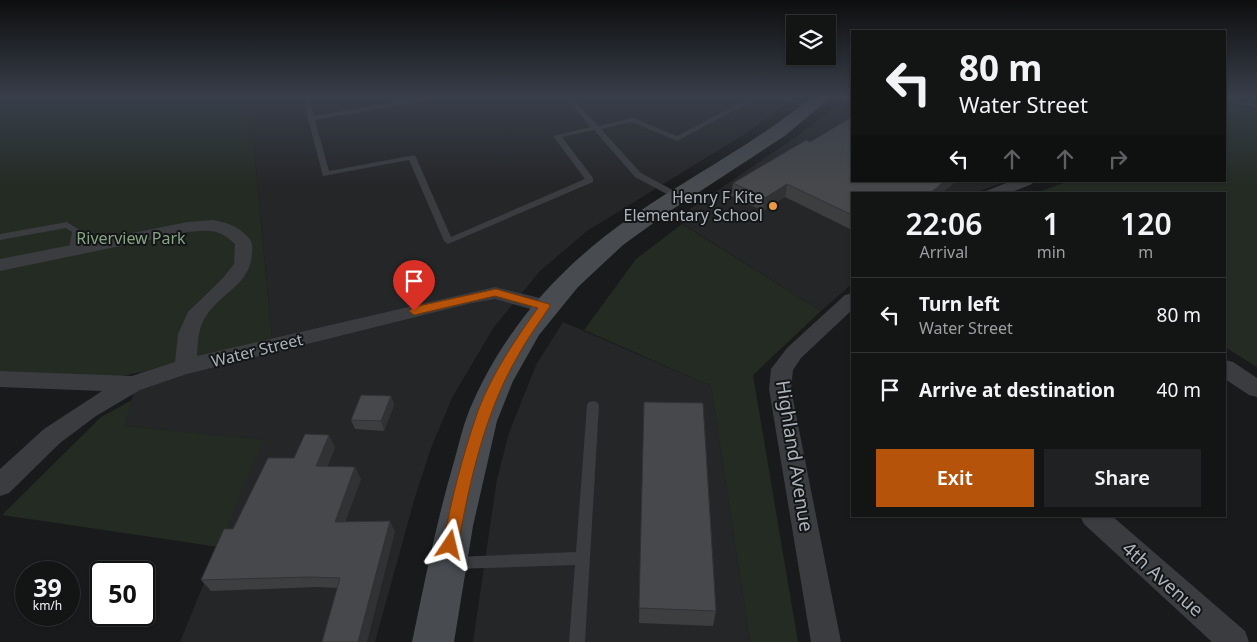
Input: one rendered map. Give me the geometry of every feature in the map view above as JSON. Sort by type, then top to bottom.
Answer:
[{"type":"main road","points":[[433,642],[457,508],[485,410],[513,353],[545,306],[581,268],[613,242],[786,126]]},
{"type":"street","points":[[997,192],[1023,182]]},
{"type":"street","points":[[0,265],[188,228],[214,225],[232,231],[244,243],[243,264],[230,282],[198,312],[188,334],[185,367]]},
{"type":"street","name":"Water Street","points":[[0,485],[52,436],[88,410],[132,384],[185,367],[472,297],[496,293],[545,306]]},
{"type":"street","name":"Highland Avenue","points":[[826,642],[780,389],[782,369],[794,353],[851,300]]},
{"type":"street","points":[[1226,369],[1257,389]]},
{"type":"street","points":[[0,380],[132,384]]},
{"type":"street","name":"4th Avenue","points":[[1094,517],[1234,642]]},
{"type":"lane","points":[[313,126],[326,174],[412,157],[448,240],[590,180],[557,136],[605,126]]},
{"type":"lane","points":[[646,126],[676,139],[701,126]]},
{"type":"lane","points":[[596,128],[638,175],[679,197]]},
{"type":"lane","points":[[0,237],[67,225],[77,231],[72,250]]},
{"type":"lane","points":[[577,642],[592,405]]},
{"type":"lane","points":[[447,564],[582,558]]},
{"type":"shaded area","points":[[252,126],[756,126],[587,231],[540,271],[494,327],[453,396],[431,448],[415,497],[375,642],[180,642],[262,440],[125,426],[139,372],[272,338]]},
{"type":"shaded area","name":"Henry F Kite Elementary School","points":[[810,126],[851,126],[851,182],[1004,182],[977,192],[851,192],[851,285],[821,311],[675,219]]},
{"type":"shaded area","points":[[563,322],[711,386],[750,642],[473,642],[497,479],[509,433],[536,365]]},
{"type":"green space","name":"Riverview Park","points":[[0,126],[252,126],[272,339],[76,388],[0,375]]},
{"type":"green space","points":[[1226,126],[1257,126],[1257,367],[1226,348],[1226,192],[1039,192],[1066,182],[1226,182]]},
{"type":"green space","points":[[682,224],[821,311],[753,375],[798,642],[750,642],[711,386],[584,330],[636,259]]},
{"type":"green space","points":[[132,400],[125,426],[263,440],[219,547],[2,515],[101,417]]},
{"type":"building","points":[[837,126],[851,126],[851,182],[944,182],[931,192],[851,192],[851,215],[787,184],[765,198],[733,183],[806,140],[810,142]]},
{"type":"building","points":[[361,395],[391,396],[381,421],[351,420]]},
{"type":"building","points":[[644,402],[703,403],[716,611],[639,608]]},
{"type":"building","points":[[305,434],[329,435],[316,466],[355,467],[335,522],[390,521],[358,642],[322,642],[340,578],[201,580],[224,529],[233,529],[268,458],[294,458]]},
{"type":"place","name":"Henry F Kite Elementary School","points":[[773,206]]},
{"type":"route","points":[[414,311],[496,293],[545,306],[513,353],[485,410],[457,508],[450,545]]}]
